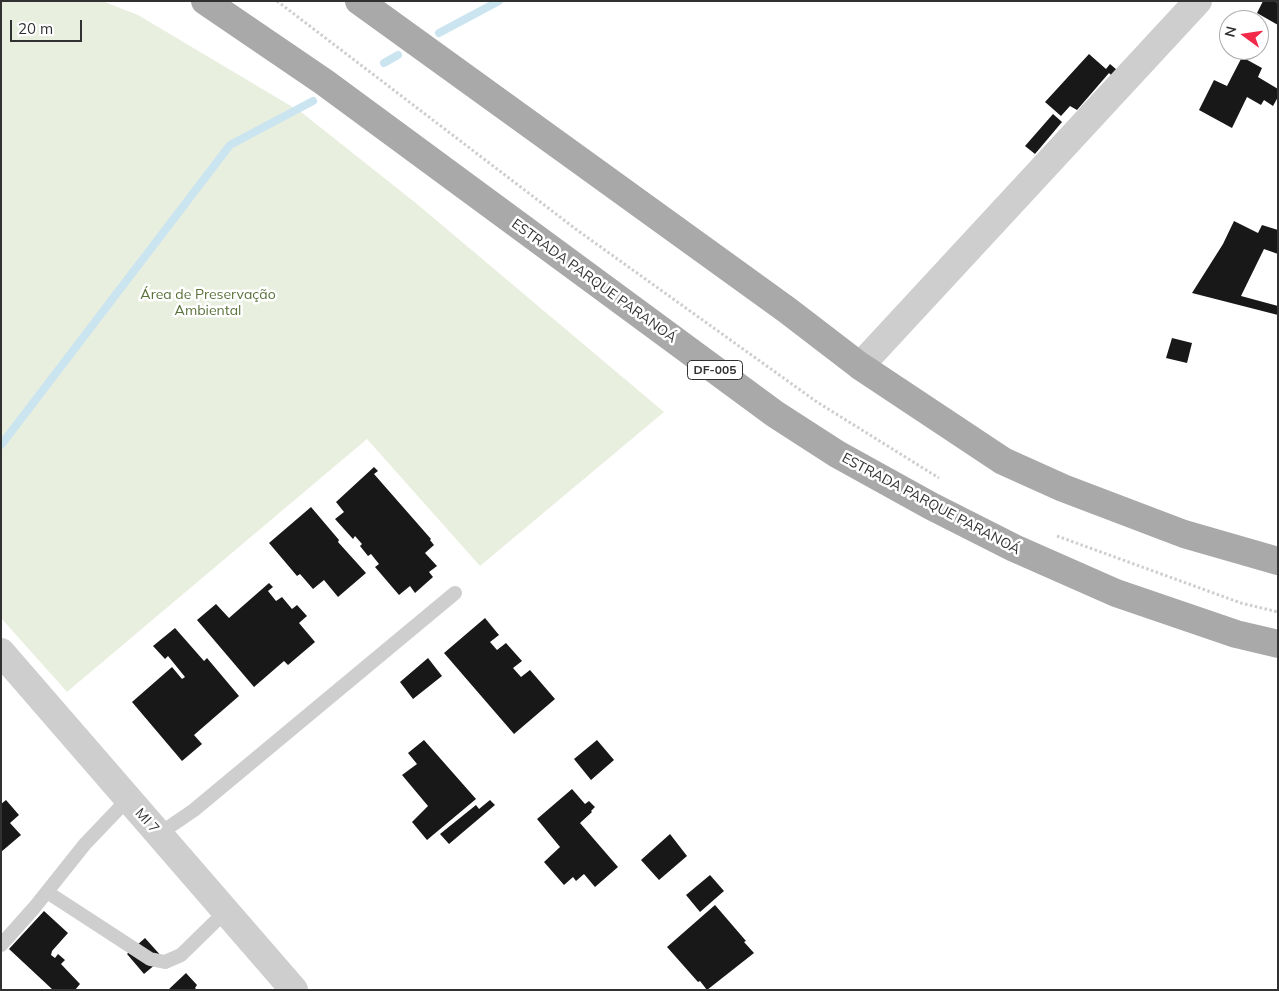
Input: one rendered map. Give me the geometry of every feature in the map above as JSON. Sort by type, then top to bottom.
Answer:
[{"type":"main road","name":"ESTRADA PARQUE PARANOÁ","points":[[205,1],[324,82],[775,414],[836,454],[1014,548],[1108,589],[1236,634],[1278,644]]},
{"type":"main road","points":[[359,1],[771,299],[860,366],[1003,461],[1063,488],[1184,534],[1278,561]]},
{"type":"street","points":[[860,366],[1198,1]]},
{"type":"street","name":"MI 7","points":[[1,652],[294,990]]},
{"type":"lane","points":[[159,834],[194,810],[455,593]]},
{"type":"lane","points":[[1,945],[85,844],[128,799]]},
{"type":"lane","points":[[47,892],[150,959],[165,962],[181,955],[226,911]]},
{"type":"path","points":[[277,1],[577,230],[817,402],[945,482]]},
{"type":"path","points":[[1055,536],[1241,603],[1278,612]]},
{"type":"green space","name":"Área de Preservação Ambiental","points":[[1,1],[102,1],[138,15],[301,112],[417,204],[664,412],[480,566],[367,439],[67,692],[1,618]]},
{"type":"building","points":[[1263,1],[1278,3],[1278,25],[1269,20],[1269,10],[1258,10]]},
{"type":"building","points":[[1089,54],[1106,69],[1110,64],[1117,70],[1112,76],[1109,73],[1077,110],[1070,106],[1061,116],[1045,102]]},
{"type":"building","points":[[1240,60],[1247,60],[1262,68],[1258,77],[1278,89],[1278,97],[1273,106],[1264,100],[1261,105],[1247,97],[1232,128],[1199,110],[1214,80],[1227,86]]},
{"type":"building","points":[[1053,114],[1062,122],[1035,154],[1025,146]]},
{"type":"building","points":[[1234,221],[1258,233],[1262,225],[1278,230],[1278,254],[1264,249],[1241,296],[1278,306],[1278,315],[1192,293],[1223,244]]},
{"type":"building","points":[[1172,338],[1192,343],[1187,363],[1166,358]]},
{"type":"building","points":[[374,467],[378,471],[374,474],[431,539],[434,545],[425,553],[437,566],[429,572],[433,577],[415,593],[410,586],[399,595],[375,567],[379,564],[371,554],[368,556],[360,546],[362,544],[355,536],[353,539],[335,519],[344,512],[336,502]]},
{"type":"building","points":[[311,507],[339,540],[338,542],[366,573],[338,597],[324,580],[313,589],[300,574],[297,576],[269,543]]},
{"type":"building","points":[[269,583],[273,587],[268,591],[276,601],[282,597],[292,609],[297,605],[307,616],[299,623],[315,642],[288,665],[284,661],[254,687],[197,620],[216,604],[229,618]]},
{"type":"building","points":[[485,618],[499,635],[490,642],[497,650],[506,643],[522,661],[513,668],[521,677],[530,670],[555,699],[514,734],[444,653]]},
{"type":"building","points":[[175,628],[204,661],[207,658],[239,696],[194,735],[202,744],[182,761],[132,702],[172,667],[182,679],[185,677],[168,656],[165,659],[153,646]]},
{"type":"building","points":[[428,658],[442,676],[413,699],[400,682]]},
{"type":"building","points":[[424,740],[476,799],[427,840],[412,822],[428,806],[402,775],[417,764],[408,753]]},
{"type":"building","points":[[597,740],[614,760],[591,780],[574,759]]},
{"type":"building","points":[[572,789],[585,804],[589,801],[595,807],[580,823],[618,867],[595,887],[584,874],[576,881],[573,877],[564,885],[544,862],[560,847],[537,819]]},
{"type":"building","points":[[6,800],[19,815],[10,823],[21,835],[1,852],[1,804]]},
{"type":"building","points":[[490,800],[495,805],[449,844],[440,834],[476,805],[479,809]]},
{"type":"building","points":[[670,834],[687,856],[659,880],[641,860]]},
{"type":"building","points":[[710,875],[724,891],[700,912],[686,895]]},
{"type":"building","points":[[715,905],[754,953],[707,990],[667,947]]},
{"type":"building","points":[[44,911],[68,933],[52,951],[51,955],[55,958],[58,954],[65,960],[61,964],[80,984],[75,990],[53,990],[9,949]]},
{"type":"building","points":[[145,938],[163,958],[144,974],[127,954]]},
{"type":"building","points":[[186,973],[197,985],[195,988],[197,990],[168,990]]},
{"type":"waterway","points":[[439,33],[499,1]]},
{"type":"waterway","points":[[384,63],[398,55]]},
{"type":"waterway","points":[[1,445],[230,145],[313,101]]}]
